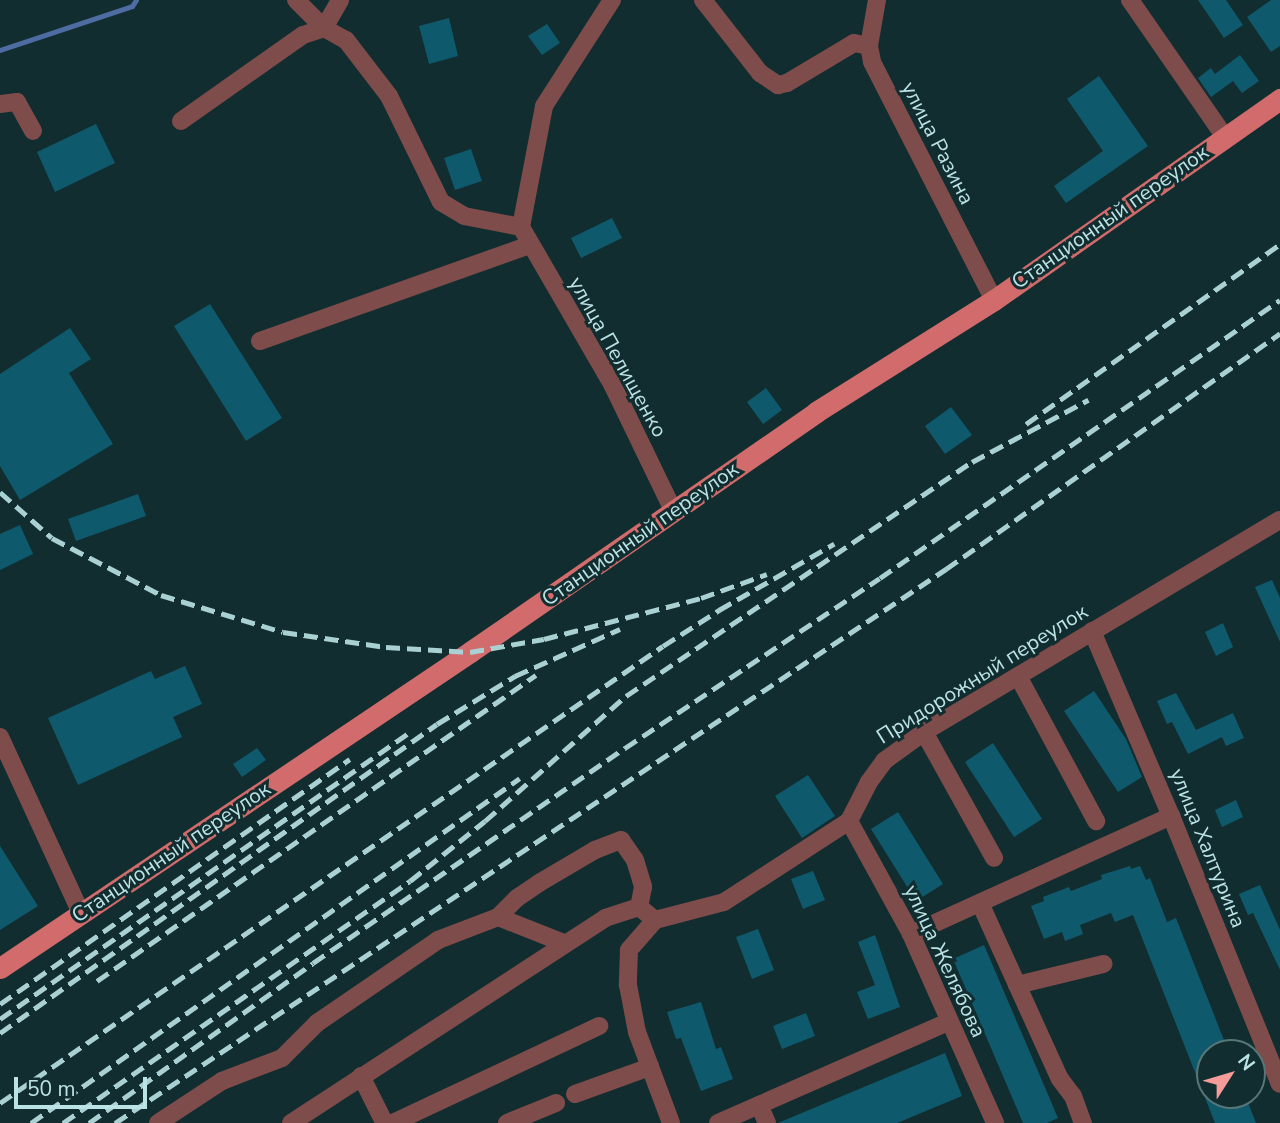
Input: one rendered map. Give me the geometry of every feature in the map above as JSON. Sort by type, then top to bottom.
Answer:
[{"type":"main road","name":"Станционный переулок","points":[[0,968],[470,652],[816,412],[994,300],[1280,99]]},
{"type":"street","points":[[296,0],[324,28],[346,40],[389,96],[441,202],[464,216],[521,227],[544,106],[612,0]]},
{"type":"street","points":[[181,121],[303,35],[324,28],[340,0]]},
{"type":"street","points":[[703,0],[760,74],[778,85],[787,83],[854,43],[869,46]]},
{"type":"street","name":"улица Разина","points":[[877,0],[869,46],[872,62],[994,300]]},
{"type":"street","points":[[1130,0],[1224,136]]},
{"type":"street","points":[[0,104],[17,102],[33,131]]},
{"type":"street","name":"улица Пелищенко","points":[[521,227],[613,386],[673,510]]},
{"type":"street","points":[[260,341],[529,245]]},
{"type":"street","name":"Придорожный переулок","points":[[655,919],[724,902],[849,821],[869,782],[884,761],[925,732],[1280,520]]},
{"type":"street","name":"улица Халтурина","points":[[1092,631],[1280,1084]]},
{"type":"street","points":[[1018,676],[1097,821]]},
{"type":"street","points":[[925,732],[994,859]]},
{"type":"street","points":[[0,737],[81,913]]},
{"type":"street","points":[[911,934],[1171,816]]},
{"type":"street","name":"улица Желябова","points":[[849,821],[911,934],[995,1123]]},
{"type":"street","points":[[158,1123],[222,1081],[282,1058],[317,1023],[428,947],[498,917],[517,898],[595,850],[621,840],[635,860],[643,887],[639,907]]},
{"type":"street","points":[[980,903],[1060,1079],[1073,1096],[1083,1123]]},
{"type":"street","points":[[639,907],[655,919],[629,950],[628,985],[635,1020],[671,1123]]},
{"type":"street","points":[[290,1123],[564,943],[605,918],[639,907]]},
{"type":"street","points":[[498,917],[564,943]]},
{"type":"street","points":[[1017,985],[1103,964]]},
{"type":"street","points":[[718,1123],[950,1021]]},
{"type":"street","points":[[361,1076],[384,1122],[391,1123],[599,1026]]},
{"type":"street","points":[[575,1094],[650,1067]]},
{"type":"street","points":[[507,1123],[556,1103]]},
{"type":"street","points":[[759,1105],[766,1123]]},
{"type":"building","points":[[1198,0],[1226,0],[1243,25],[1224,38]]},
{"type":"building","points":[[1271,0],[1280,0],[1280,46],[1271,52],[1247,17]]},
{"type":"building","points":[[449,18],[458,56],[429,64],[419,26]]},
{"type":"building","points":[[547,24],[560,43],[542,55],[528,36]]},
{"type":"building","points":[[1240,55],[1259,81],[1242,93],[1233,81],[1211,97],[1198,78],[1211,68],[1215,74]]},
{"type":"building","points":[[1099,76],[1148,146],[1066,203],[1054,186],[1103,151],[1067,99]]},
{"type":"building","points":[[96,124],[115,163],[55,192],[37,152]]},
{"type":"building","points":[[471,149],[482,181],[455,190],[444,158]]},
{"type":"building","points":[[612,218],[622,238],[581,258],[571,238]]},
{"type":"building","points":[[210,304],[282,418],[246,441],[174,326]]},
{"type":"building","points":[[70,328],[91,359],[69,373],[113,444],[20,500],[0,466],[0,374]]},
{"type":"building","points":[[766,388],[782,410],[763,424],[747,402]]},
{"type":"building","points":[[951,407],[972,435],[945,454],[925,426]]},
{"type":"building","points":[[138,494],[146,516],[76,541],[68,519]]},
{"type":"building","points":[[20,525],[33,554],[0,570],[0,534]]},
{"type":"building","points":[[1272,580],[1280,598],[1280,642],[1255,587]]},
{"type":"building","points":[[1223,623],[1233,647],[1216,656],[1205,632]]},
{"type":"building","points":[[185,666],[202,704],[173,717],[182,737],[78,785],[48,718],[151,671],[155,679]]},
{"type":"building","points":[[1094,691],[1126,739],[1142,777],[1118,792],[1064,711]]},
{"type":"building","points":[[1176,693],[1196,730],[1233,713],[1244,738],[1226,746],[1222,737],[1188,754],[1172,722],[1167,724],[1157,701]]},
{"type":"building","points":[[993,743],[1042,819],[1014,837],[965,762]]},
{"type":"building","points":[[257,748],[266,760],[242,777],[233,764]]},
{"type":"building","points":[[808,775],[835,816],[802,838],[775,796]]},
{"type":"building","points":[[1236,800],[1243,817],[1222,827],[1215,810]]},
{"type":"building","points":[[898,812],[943,884],[916,901],[871,829]]},
{"type":"building","points":[[0,846],[38,906],[0,930]]},
{"type":"building","points":[[1130,866],[1131,869],[1140,866],[1146,880],[1150,878],[1167,922],[1176,918],[1224,1039],[1196,1039],[1196,1075],[1133,915],[1115,922],[1111,913],[1080,925],[1083,934],[1065,941],[1062,932],[1044,939],[1031,906],[1044,901],[1043,897],[1069,887],[1071,891],[1102,879],[1101,875]]},
{"type":"building","points":[[813,871],[825,900],[803,909],[791,879]]},
{"type":"building","points":[[1260,885],[1280,930],[1280,970],[1253,913],[1248,915],[1239,894]]},
{"type":"building","points":[[758,929],[774,970],[752,979],[736,937]]},
{"type":"building","points":[[875,935],[900,1007],[868,1019],[857,992],[875,985],[858,942]]},
{"type":"building","points":[[984,945],[1058,1118],[1047,1123],[1023,1123],[953,959]]},
{"type":"building","points":[[701,1002],[716,1049],[721,1047],[733,1079],[701,1091],[681,1038],[676,1039],[667,1012]]},
{"type":"building","points":[[806,1013],[815,1036],[782,1049],[773,1026]]},
{"type":"building","points":[[945,1053],[962,1096],[897,1123],[778,1123]]},
{"type":"building","points":[[1209,1109],[1250,1109],[1256,1123],[1215,1123]]},
{"type":"waterway","points":[[0,50],[132,6],[136,0]]},
{"type":"railway","points":[[1026,424],[1280,244]]},
{"type":"railway","points":[[89,1123],[313,963],[625,748],[880,578],[1280,300]]},
{"type":"railway","points":[[115,1123],[946,569],[1280,333]]},
{"type":"railway","points":[[63,1123],[410,881],[485,821],[626,696],[972,462],[1088,400]]},
{"type":"railway","points":[[0,492],[52,538],[161,595],[283,632],[386,647],[470,652],[544,639],[701,598],[767,574]]},
{"type":"railway","points":[[0,1103],[663,646],[719,610],[834,544]]},
{"type":"railway","points":[[0,1033],[437,724],[515,676],[620,629]]},
{"type":"railway","points":[[97,981],[536,675]]},
{"type":"railway","points":[[0,1019],[407,734]]},
{"type":"railway","points":[[0,1004],[350,759]]},
{"type":"railway","points":[[31,1123],[520,778]]}]
